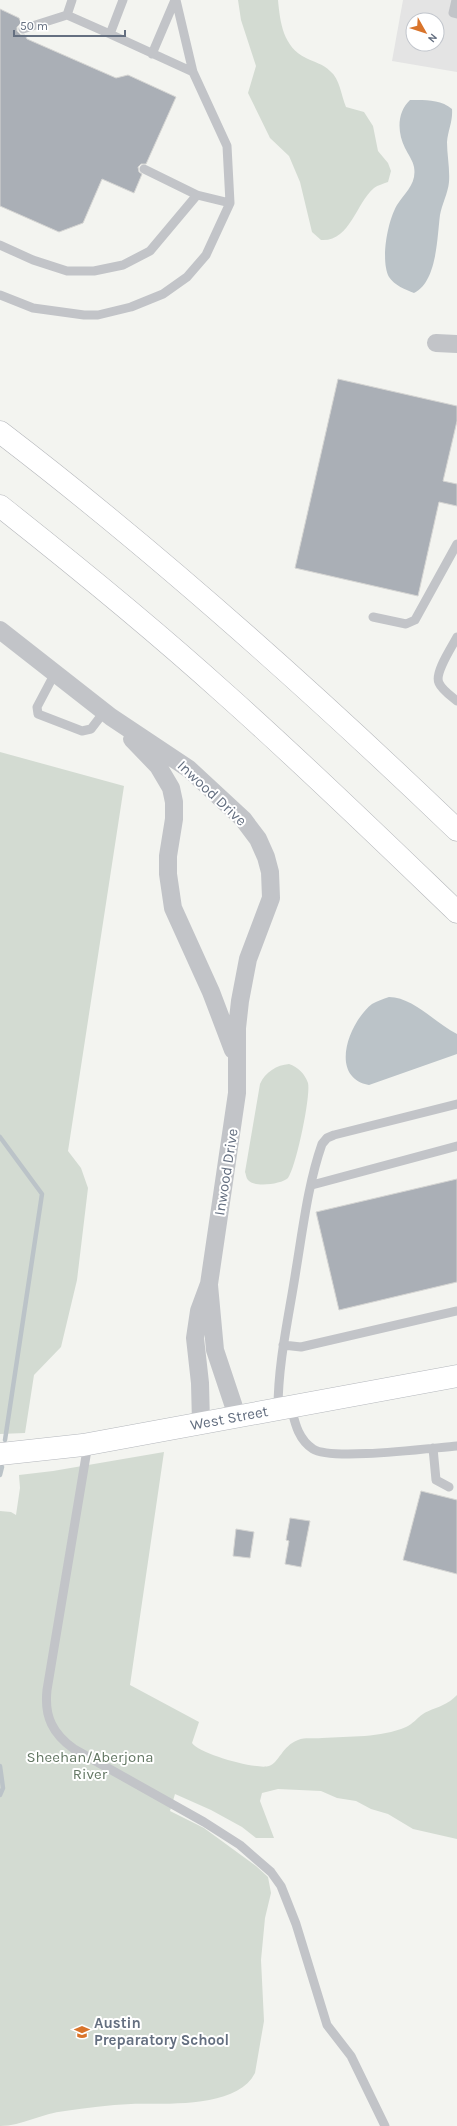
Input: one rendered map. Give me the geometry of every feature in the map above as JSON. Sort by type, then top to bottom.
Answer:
[{"type":"main road","points":[[0,432],[127,532],[232,622],[342,720],[457,830]]},
{"type":"main road","points":[[0,506],[103,589],[224,693],[304,766],[457,912]]},
{"type":"main road","name":"West Street","points":[[0,1454],[55,1449],[457,1376]]},
{"type":"street","points":[[436,343],[457,344]]},
{"type":"street","name":"Inwood Drive","points":[[0,630],[108,714],[189,769],[237,812],[254,833],[264,851],[270,872],[271,898],[245,972],[237,1028],[236,1105],[209,1284],[199,1311],[195,1338],[200,1383],[201,1423]]},
{"type":"street","name":"Inwood Drive","points":[[108,714],[154,762],[171,788],[174,802],[174,819],[168,856],[168,874],[173,908],[211,992],[237,1060]]},
{"type":"street","name":"Inwood Drive","points":[[209,1284],[213,1312],[215,1350],[237,1416]]},
{"type":"lane","points":[[67,15],[72,0]]},
{"type":"lane","points":[[110,34],[123,0]]},
{"type":"lane","points":[[152,54],[176,0]]},
{"type":"lane","points":[[0,295],[33,308],[84,315],[98,315],[131,307],[163,294],[187,277],[206,255],[230,203],[227,146],[193,72],[176,0]]},
{"type":"lane","points":[[456,0],[453,13],[457,14]]},
{"type":"lane","points":[[23,29],[67,15],[193,72]]},
{"type":"lane","points":[[144,170],[197,195],[230,203]]},
{"type":"lane","points":[[0,245],[33,260],[67,270],[94,271],[123,265],[150,251],[197,195]]},
{"type":"lane","points":[[373,617],[406,624],[415,620],[457,544]]},
{"type":"lane","points":[[457,637],[439,671],[438,678],[440,686],[457,701]]},
{"type":"lane","points":[[55,673],[37,707],[38,714],[82,731],[91,729],[108,714]]},
{"type":"lane","points":[[457,1104],[330,1136],[322,1144],[312,1185],[278,1379],[284,1408],[301,1437],[311,1448],[321,1452],[340,1454],[457,1446]]},
{"type":"lane","points":[[312,1185],[457,1146]]},
{"type":"lane","points":[[283,1345],[301,1347],[457,1311]]},
{"type":"lane","points":[[88,1443],[47,1690],[46,1708],[48,1720],[58,1736],[74,1749],[204,1822],[240,1845],[271,1872],[280,1886],[296,1924],[327,2025],[351,2056],[385,2126]]},
{"type":"lane","points":[[433,1448],[436,1480],[449,1487]]},
{"type":"shaded area","points":[[403,0],[457,0],[457,72],[392,61]]},
{"type":"shaded area","points":[[410,100],[427,100],[442,103],[452,109],[447,142],[449,182],[440,215],[437,247],[432,270],[422,287],[414,293],[400,287],[391,280],[386,270],[385,261],[386,240],[391,220],[397,205],[410,188],[414,178],[412,160],[402,142],[400,129],[403,110]]},
{"type":"shaded area","points":[[389,997],[407,1001],[457,1034],[457,1054],[369,1085],[356,1080],[349,1072],[346,1061],[346,1048],[356,1023],[364,1012],[372,1004]]},
{"type":"green space","points":[[238,0],[278,0],[284,33],[292,47],[298,53],[318,63],[333,74],[338,83],[346,107],[364,112],[373,126],[378,151],[388,163],[391,171],[388,182],[374,188],[362,203],[346,228],[339,235],[331,239],[321,240],[312,232],[300,182],[289,156],[270,138],[248,93],[256,66],[241,20]]},
{"type":"green space","points":[[0,752],[124,786],[68,1151],[81,1168],[88,1188],[77,1280],[61,1347],[34,1375],[25,1433],[0,1434]]},
{"type":"green space","points":[[289,1064],[301,1071],[308,1083],[307,1102],[299,1147],[288,1178],[280,1182],[256,1184],[248,1180],[245,1172],[260,1084],[265,1076],[272,1070]]},
{"type":"green space","name":"Sheehan/Aberjona River","points":[[164,1452],[130,1685],[199,1722],[192,1743],[197,1747],[206,1752],[229,1760],[262,1767],[269,1766],[276,1762],[288,1746],[298,1740],[307,1738],[365,1736],[396,1731],[413,1723],[423,1714],[432,1709],[444,1705],[457,1695],[457,1839],[413,1829],[388,1814],[371,1809],[356,1801],[337,1798],[321,1791],[278,1789],[262,1793],[260,1801],[274,1838],[256,1838],[242,1827],[211,1810],[175,1794],[170,1811],[204,1828],[256,1866],[268,1877],[271,1893],[265,1918],[261,1960],[264,2021],[255,2073],[246,2085],[233,2093],[199,2102],[131,2104],[89,2108],[57,2112],[16,2124],[0,2126],[0,1511],[11,1512],[16,1515],[20,1488],[19,1475],[53,1471]]},
{"type":"building","points":[[0,9],[19,18],[21,23],[17,27],[17,31],[21,35],[25,35],[27,39],[116,78],[128,75],[176,97],[146,164],[141,164],[138,167],[139,172],[142,174],[134,193],[102,179],[83,223],[59,232],[0,206]]},
{"type":"building","points":[[338,379],[457,406],[457,421],[443,481],[457,484],[457,506],[439,502],[418,596],[295,568]]},
{"type":"building","points":[[457,1179],[457,1282],[339,1310],[316,1212]]},
{"type":"building","points":[[421,1491],[457,1500],[457,1574],[403,1560]]},
{"type":"building","points":[[290,1518],[310,1521],[301,1567],[285,1564],[289,1541],[286,1540]]},
{"type":"building","points":[[236,1529],[254,1532],[250,1558],[233,1556]]},
{"type":"waterway","points":[[0,1137],[42,1194],[5,1440]]},
{"type":"waterway","points":[[0,1475],[2,1467]]},
{"type":"waterway","points":[[0,1766],[3,1788],[0,1795]]},
{"type":"place","name":"Austin Preparatory School","points":[[82,2032]]}]
